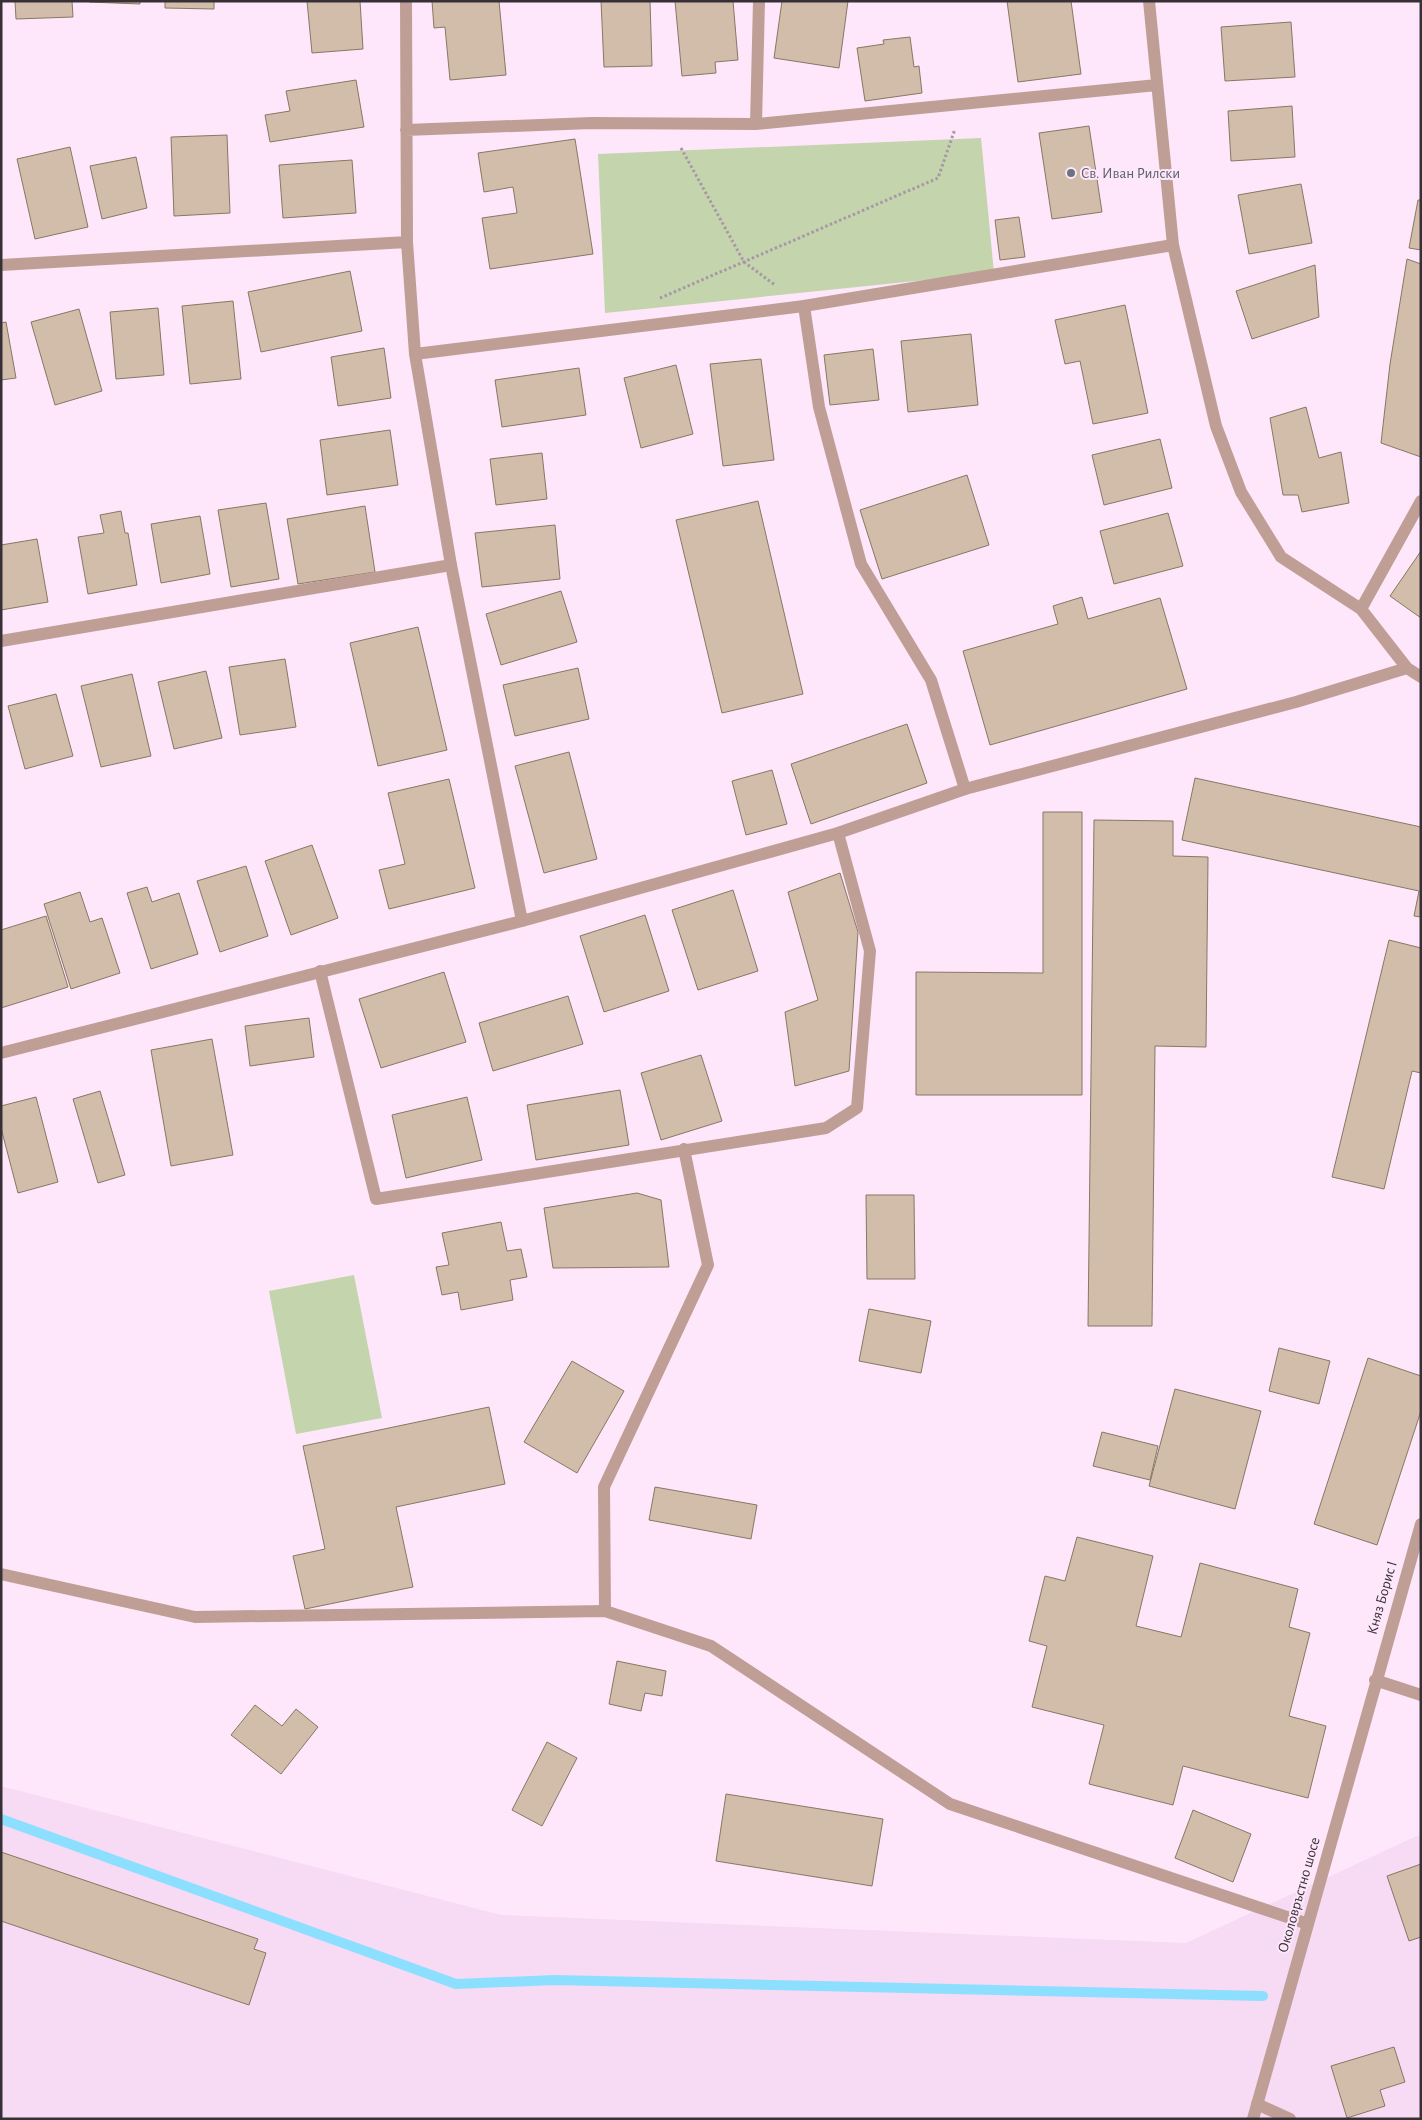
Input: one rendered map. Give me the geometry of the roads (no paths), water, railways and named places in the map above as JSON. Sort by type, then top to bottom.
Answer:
[{"type":"street","points":[[406,1],[407,242],[415,354],[451,565],[522,921]]},
{"type":"street","points":[[756,124],[759,1]]},
{"type":"street","points":[[1149,1],[1174,245],[1216,426],[1241,492],[1282,556],[1361,609],[1407,668],[1421,677]]},
{"type":"street","points":[[406,130],[592,123],[756,124],[1157,85]]},
{"type":"street","points":[[1,265],[407,242]]},
{"type":"street","points":[[415,354],[804,306],[1174,245]]},
{"type":"street","points":[[804,306],[819,407],[861,564],[931,680],[965,789]]},
{"type":"street","points":[[1361,609],[1421,501]]},
{"type":"street","points":[[1,641],[451,565]]},
{"type":"street","points":[[1,1054],[320,971],[522,921],[838,833],[965,789],[1296,702],[1407,668]]},
{"type":"street","points":[[320,971],[376,1199],[826,1128],[857,1108],[870,951],[838,833]]},
{"type":"street","points":[[605,1611],[604,1487],[708,1266],[684,1150]]},
{"type":"street","name":"Княз Борис I","points":[[1375,1680],[1421,1524]]},
{"type":"street","points":[[1,1574],[195,1617],[605,1611],[711,1646],[950,1804],[1308,1924]]},
{"type":"street","points":[[1375,1680],[1421,1694]]},
{"type":"street","name":"Околовръстно шосе","points":[[1253,2119],[1375,1680]]},
{"type":"street","points":[[1257,2104],[1290,2119]]},
{"type":"waterway","points":[[1,1819],[456,1984],[555,1980],[1263,1996]]},
{"type":"place","name":"Св. Иван Рилски","points":[[1071,173]]}]
